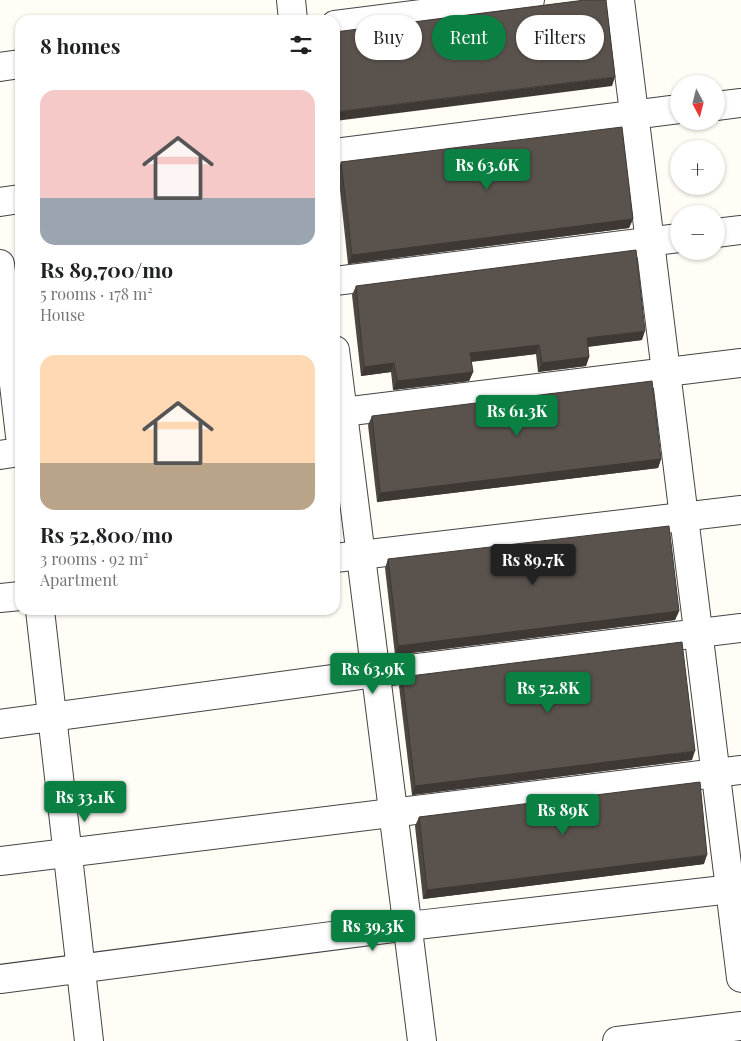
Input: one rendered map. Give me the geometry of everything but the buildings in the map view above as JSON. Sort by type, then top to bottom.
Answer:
[{"type":"street","points":[[291,0],[292,15]]},
{"type":"street","points":[[340,24],[530,0]]},
{"type":"street","points":[[620,0],[698,634],[728,772],[741,978]]},
{"type":"street","points":[[0,67],[15,65]]},
{"type":"street","points":[[725,105],[741,103]]},
{"type":"street","points":[[340,152],[670,110]]},
{"type":"street","points":[[0,202],[15,200]]},
{"type":"street","points":[[725,232],[741,230]]},
{"type":"street","points":[[340,280],[670,239]]},
{"type":"street","points":[[0,264],[15,388]]},
{"type":"street","points":[[340,413],[741,363]]},
{"type":"street","points":[[340,429],[348,556],[376,673],[422,1041]]},
{"type":"street","points":[[0,455],[15,453]]},
{"type":"street","points":[[348,556],[741,510]]},
{"type":"street","points":[[0,598],[15,596]]},
{"type":"street","points":[[41,615],[89,1041]]},
{"type":"street","points":[[0,724],[376,673],[741,628]]},
{"type":"street","points":[[0,861],[728,772]]},
{"type":"street","points":[[0,979],[408,926],[735,889]]},
{"type":"street","points":[[617,1041],[741,1026]]}]
